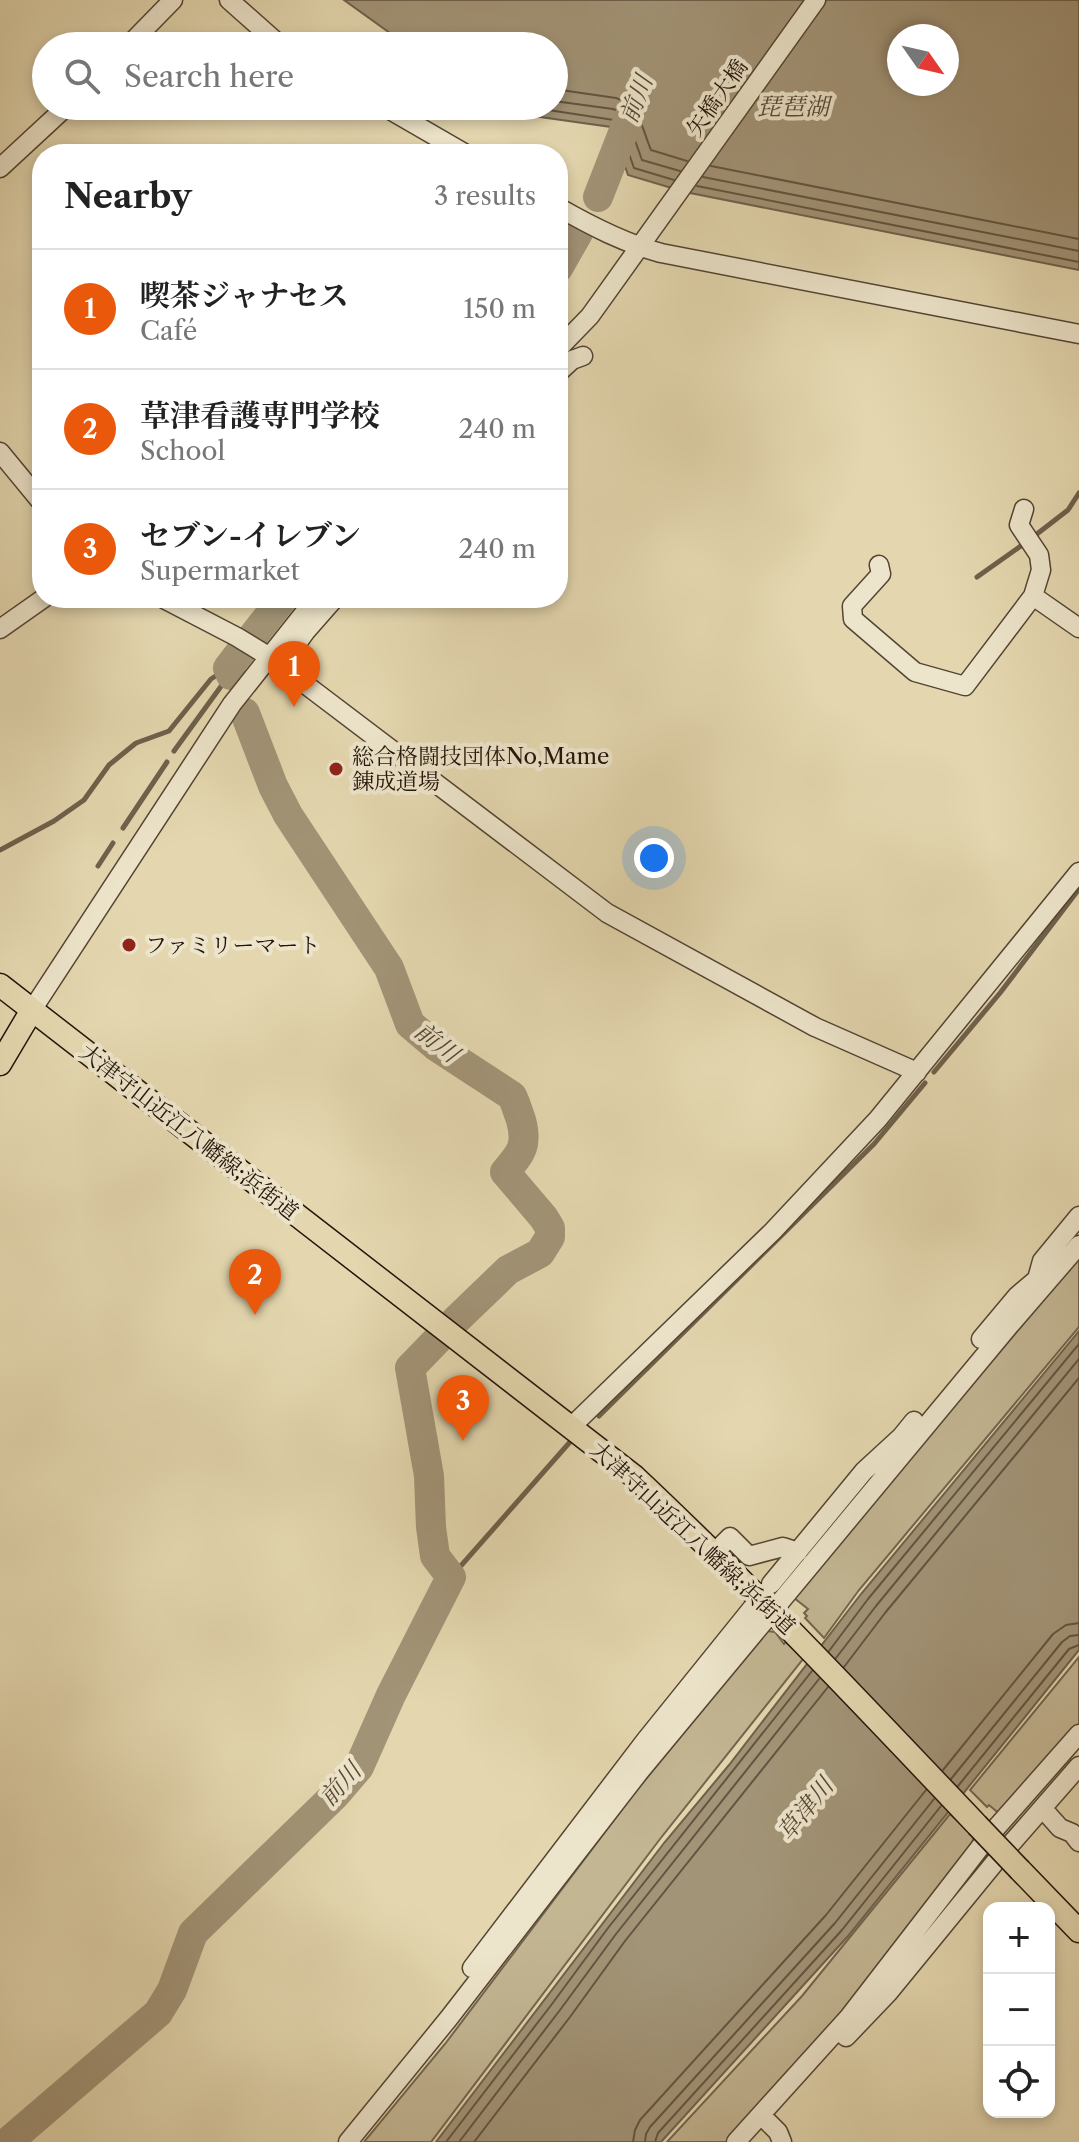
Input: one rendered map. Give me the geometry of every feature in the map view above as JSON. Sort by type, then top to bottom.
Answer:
[{"type":"main road","name":"大津守山近江八幡線;浜街道","points":[[0,985],[635,1477],[715,1552],[986,1846],[1020,1870],[1079,1931]]},
{"type":"main road","points":[[0,1064],[32,1010]]},
{"type":"street","points":[[142,32],[173,0]]},
{"type":"street","points":[[229,0],[265,32]]},
{"type":"street","name":"矢橋大橋","points":[[568,339],[590,316],[816,0]]},
{"type":"street","points":[[0,168],[52,120]]},
{"type":"street","points":[[407,120],[449,144]]},
{"type":"street","points":[[568,213],[602,231],[661,253],[1079,334]]},
{"type":"street","points":[[568,364],[583,356]]},
{"type":"street","points":[[0,452],[32,491]]},
{"type":"street","points":[[879,565],[881,574],[852,606],[853,619],[915,672],[965,686],[1033,596],[1041,570],[1039,555],[1019,525],[1024,509]]},
{"type":"street","points":[[1033,596],[1079,628]]},
{"type":"street","points":[[0,629],[32,606]]},
{"type":"street","points":[[181,608],[269,657],[607,913],[815,1027],[917,1072]]},
{"type":"street","points":[[32,1010],[232,704],[308,608]]},
{"type":"street","points":[[269,657],[306,631],[326,608]]},
{"type":"street","points":[[572,1426],[773,1231],[878,1119],[1079,872]]},
{"type":"street","points":[[1041,1281],[1042,1261],[1079,1216]]},
{"type":"street","points":[[348,2142],[449,2018],[591,1823],[640,1771],[772,1615],[1041,1281],[1079,1245]]},
{"type":"street","points":[[771,1584],[864,1471],[901,1437],[1017,1296],[1041,1281]]},
{"type":"street","points":[[715,1552],[730,1537],[749,1556],[783,1547],[798,1552]]},
{"type":"street","points":[[736,2142],[849,2017],[1079,1734]]},
{"type":"street","points":[[863,2019],[880,1989],[986,1846],[1013,1822],[1079,1748]]},
{"type":"street","points":[[749,2142],[888,1993],[1079,1766]]},
{"type":"street","points":[[1043,1809],[1060,1828],[1077,1834]]},
{"type":"street","points":[[334,2142],[531,1902]]},
{"type":"street","points":[[768,2122],[778,2132],[782,2142]]},
{"type":"shaded area","points":[[1079,1258],[1079,1327],[859,1590],[824,1638],[805,1618],[804,1613],[808,1609],[793,1597]]},
{"type":"shaded area","points":[[767,1631],[775,1632],[803,1659],[660,1839],[431,2142],[364,2142],[445,2044],[636,1791]]},
{"type":"shaded area","points":[[1079,1657],[1079,1725],[1001,1815],[989,1805],[987,1807],[970,1790]]},
{"type":"shaded area","points":[[950,1814],[973,1835],[974,1844],[862,1993],[727,2142],[667,2142],[802,1996]]},
{"type":"water","name":"琵琶湖","points":[[344,0],[1079,0],[1079,270],[685,192],[628,175],[611,127],[561,120],[568,120],[568,32],[389,32]]},
{"type":"water","name":"草津川","points":[[1079,1331],[1079,1650],[849,1935],[661,2142],[436,2142],[664,1843],[729,1765],[861,1594]]},
{"type":"waterway","name":"前川","points":[[598,197],[632,110]]},
{"type":"waterway","name":"前川","points":[[568,250],[578,233]]},
{"type":"waterway","points":[[1033,537],[1068,510],[1079,493]]},
{"type":"waterway","points":[[977,577],[1025,543]]},
{"type":"waterway","name":"前川","points":[[253,636],[275,608]]},
{"type":"waterway","name":"前川","points":[[231,675],[228,668],[241,651]]},
{"type":"waterway","points":[[0,850],[54,821],[84,800],[109,765],[136,743],[169,731],[211,679],[228,668]]},
{"type":"waterway","points":[[174,751],[230,674]]},
{"type":"waterway","name":"前川","points":[[245,713],[273,786],[288,815],[389,968],[410,1024],[437,1047],[512,1096],[521,1120],[524,1136],[522,1149],[505,1172],[544,1218],[550,1228],[550,1237],[540,1253],[508,1270],[454,1322]]},
{"type":"waterway","points":[[123,828],[167,762]]},
{"type":"waterway","points":[[98,866],[113,843]]},
{"type":"waterway","points":[[934,1072],[1000,993],[1079,889]]},
{"type":"waterway","points":[[599,1416],[874,1144],[925,1083]]},
{"type":"waterway","name":"前川","points":[[8,2142],[158,2013],[172,1990],[193,1933],[335,1795],[359,1767],[391,1695],[451,1577],[435,1556],[429,1476],[410,1368],[439,1338]]},
{"type":"waterway","points":[[451,1577],[570,1442]]},
{"type":"place","name":"喫茶ジャナセス","points":[[294,707]]},
{"type":"place","name":"総合格闘技団体No,Mame 錬成道場","points":[[336,769]]},
{"type":"place","name":"ファミリーマート","points":[[129,945]]},
{"type":"place","name":"草津看護専門学校","points":[[255,1315]]},
{"type":"place","name":"セブン-イレブン","points":[[463,1441]]}]
